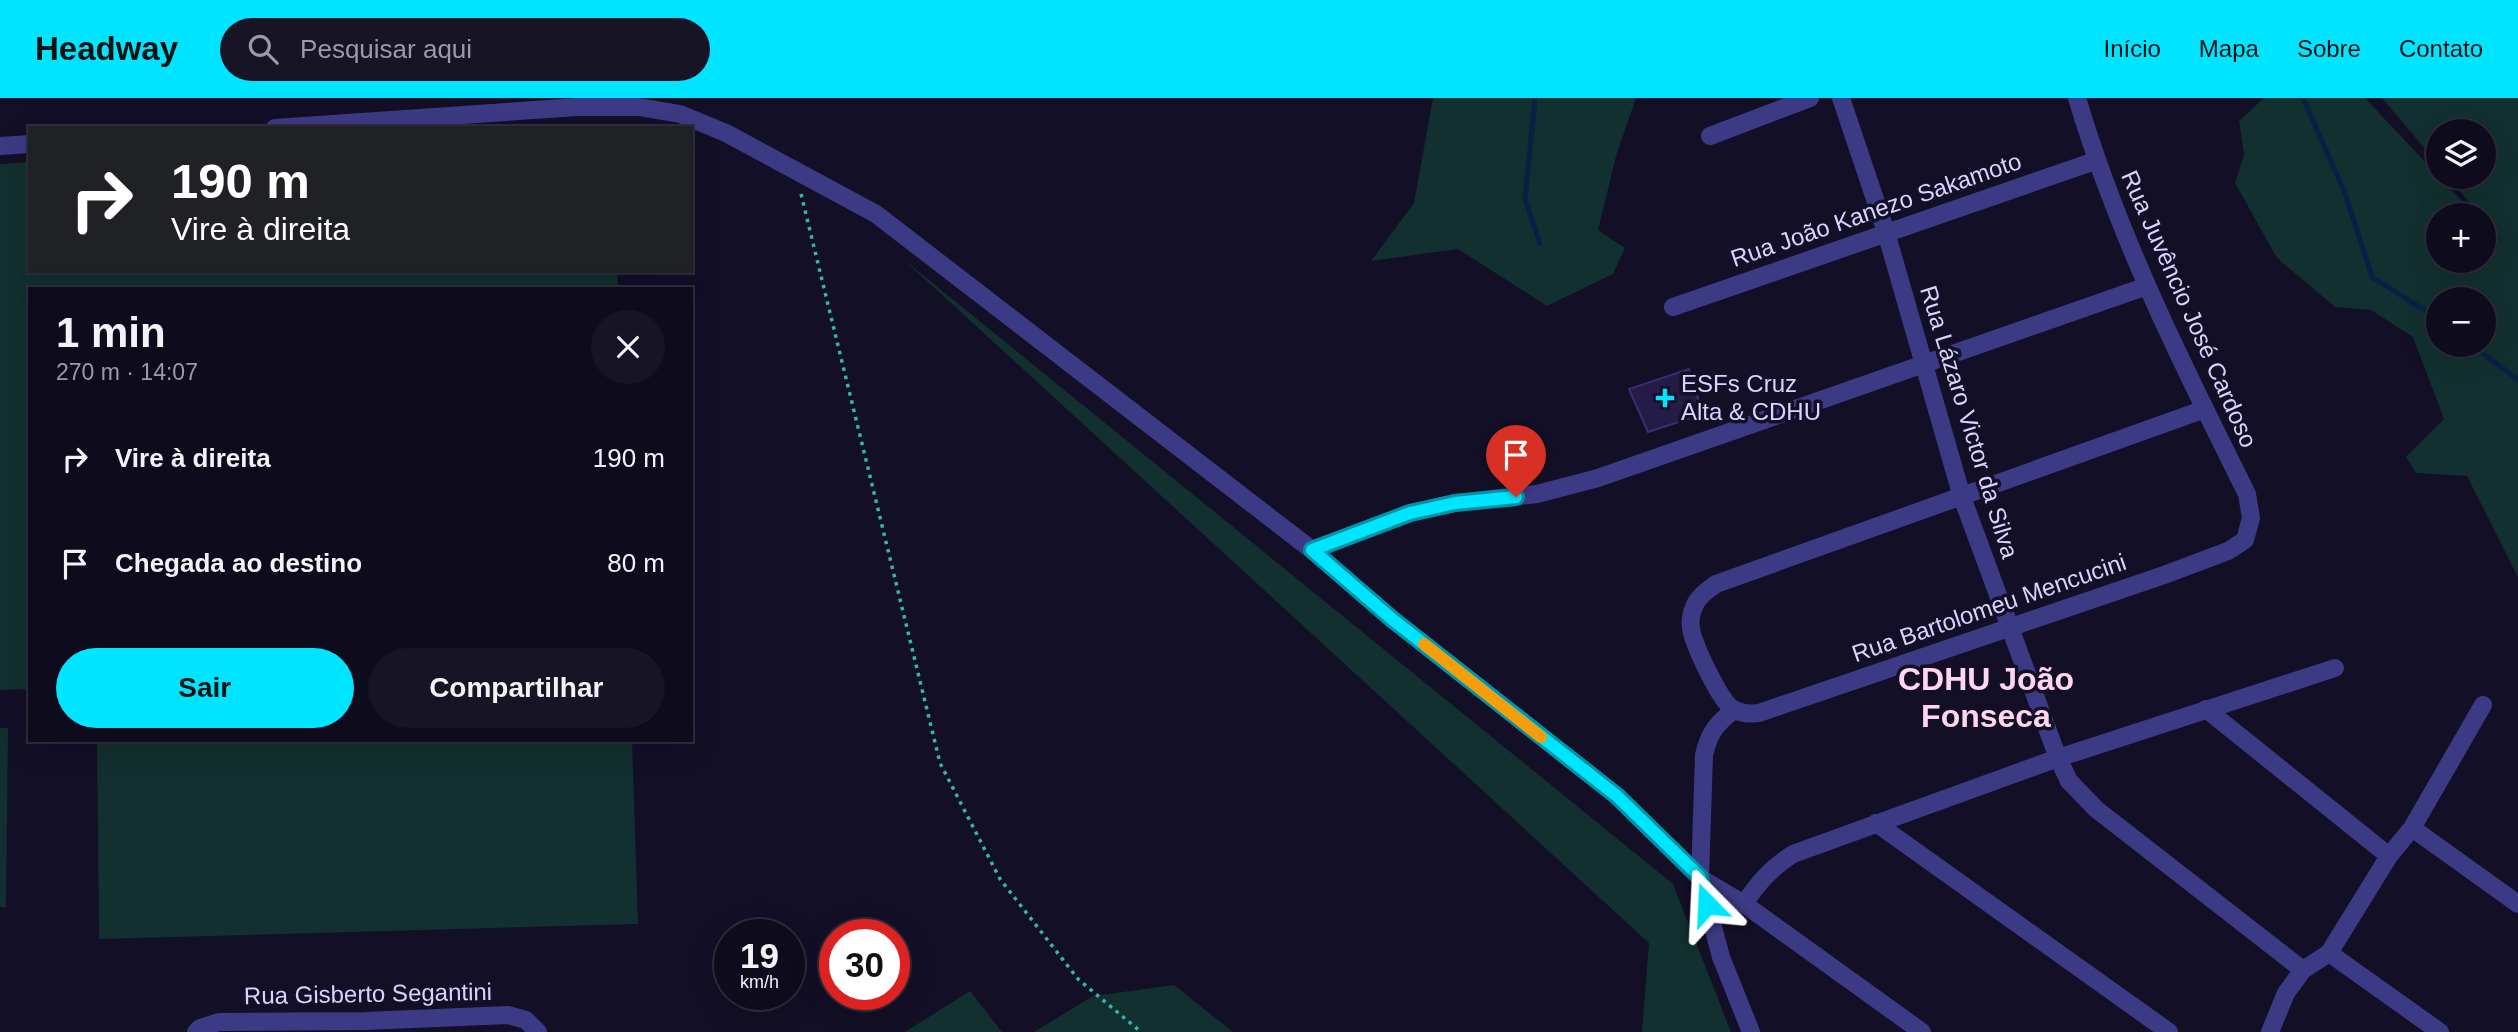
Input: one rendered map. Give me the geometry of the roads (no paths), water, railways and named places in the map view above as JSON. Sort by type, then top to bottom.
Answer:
[{"type":"street","points":[[1710,135],[1810,98]]},
{"type":"street","name":"Rua Lázaro Victor da Silva","points":[[1841,98],[1885,232],[1962,497],[2058,758],[2069,781],[2096,809],[2303,970]]},
{"type":"street","name":"Rua Juvêncio José Cardoso","points":[[2077,98],[2095,161],[2147,286],[2247,494],[2251,518],[2245,540]]},
{"type":"street","points":[[304,126],[578,107],[639,107],[680,114],[726,133],[876,214],[1312,550],[1392,619],[1617,796],[1700,877],[1744,904],[1922,1032]]},
{"type":"street","points":[[0,146],[28,144]]},
{"type":"street","name":"Rua João Kanezo Sakamoto","points":[[1673,307],[2095,161]]},
{"type":"street","points":[[1312,550],[1410,513],[1455,503],[1537,494],[1598,478],[2147,286]]},
{"type":"street","points":[[1740,712],[1724,701],[1691,628],[1694,605],[1702,594],[1716,584],[2205,409]]},
{"type":"street","name":"Rua Bartolomeu Mencucini","points":[[1740,712],[1759,713],[2215,556],[2245,540]]},
{"type":"street","points":[[1744,904],[1760,881],[1776,865],[1793,854],[2058,758],[2335,668]]},
{"type":"street","points":[[2270,1032],[2286,993],[2303,970],[2329,953],[2389,856],[2412,828],[2483,705]]},
{"type":"street","points":[[2206,709],[2389,856]]},
{"type":"street","points":[[1740,712],[1721,719],[1708,737],[1704,755],[1700,877],[1721,957],[1751,1032]]},
{"type":"street","points":[[1876,823],[2169,1032]]},
{"type":"street","points":[[2412,828],[2518,904]]},
{"type":"street","points":[[2329,953],[2440,1032]]},
{"type":"street","name":"Rua Gisberto Segantini","points":[[196,1032],[219,1022],[366,1026],[508,1015],[526,1020],[538,1032]]},
{"type":"waterway","points":[[1535,98],[1525,199],[1540,243]]},
{"type":"waterway","points":[[2303,98],[2345,193],[2372,277],[2426,311]]},
{"type":"waterway","points":[[2488,357],[2518,380]]},
{"type":"place","name":"ESFs Cruz Alta & CDHU","points":[[1665,398]]},
{"type":"district","name":"CDHU João Fonseca","points":[[1986,698]]}]
